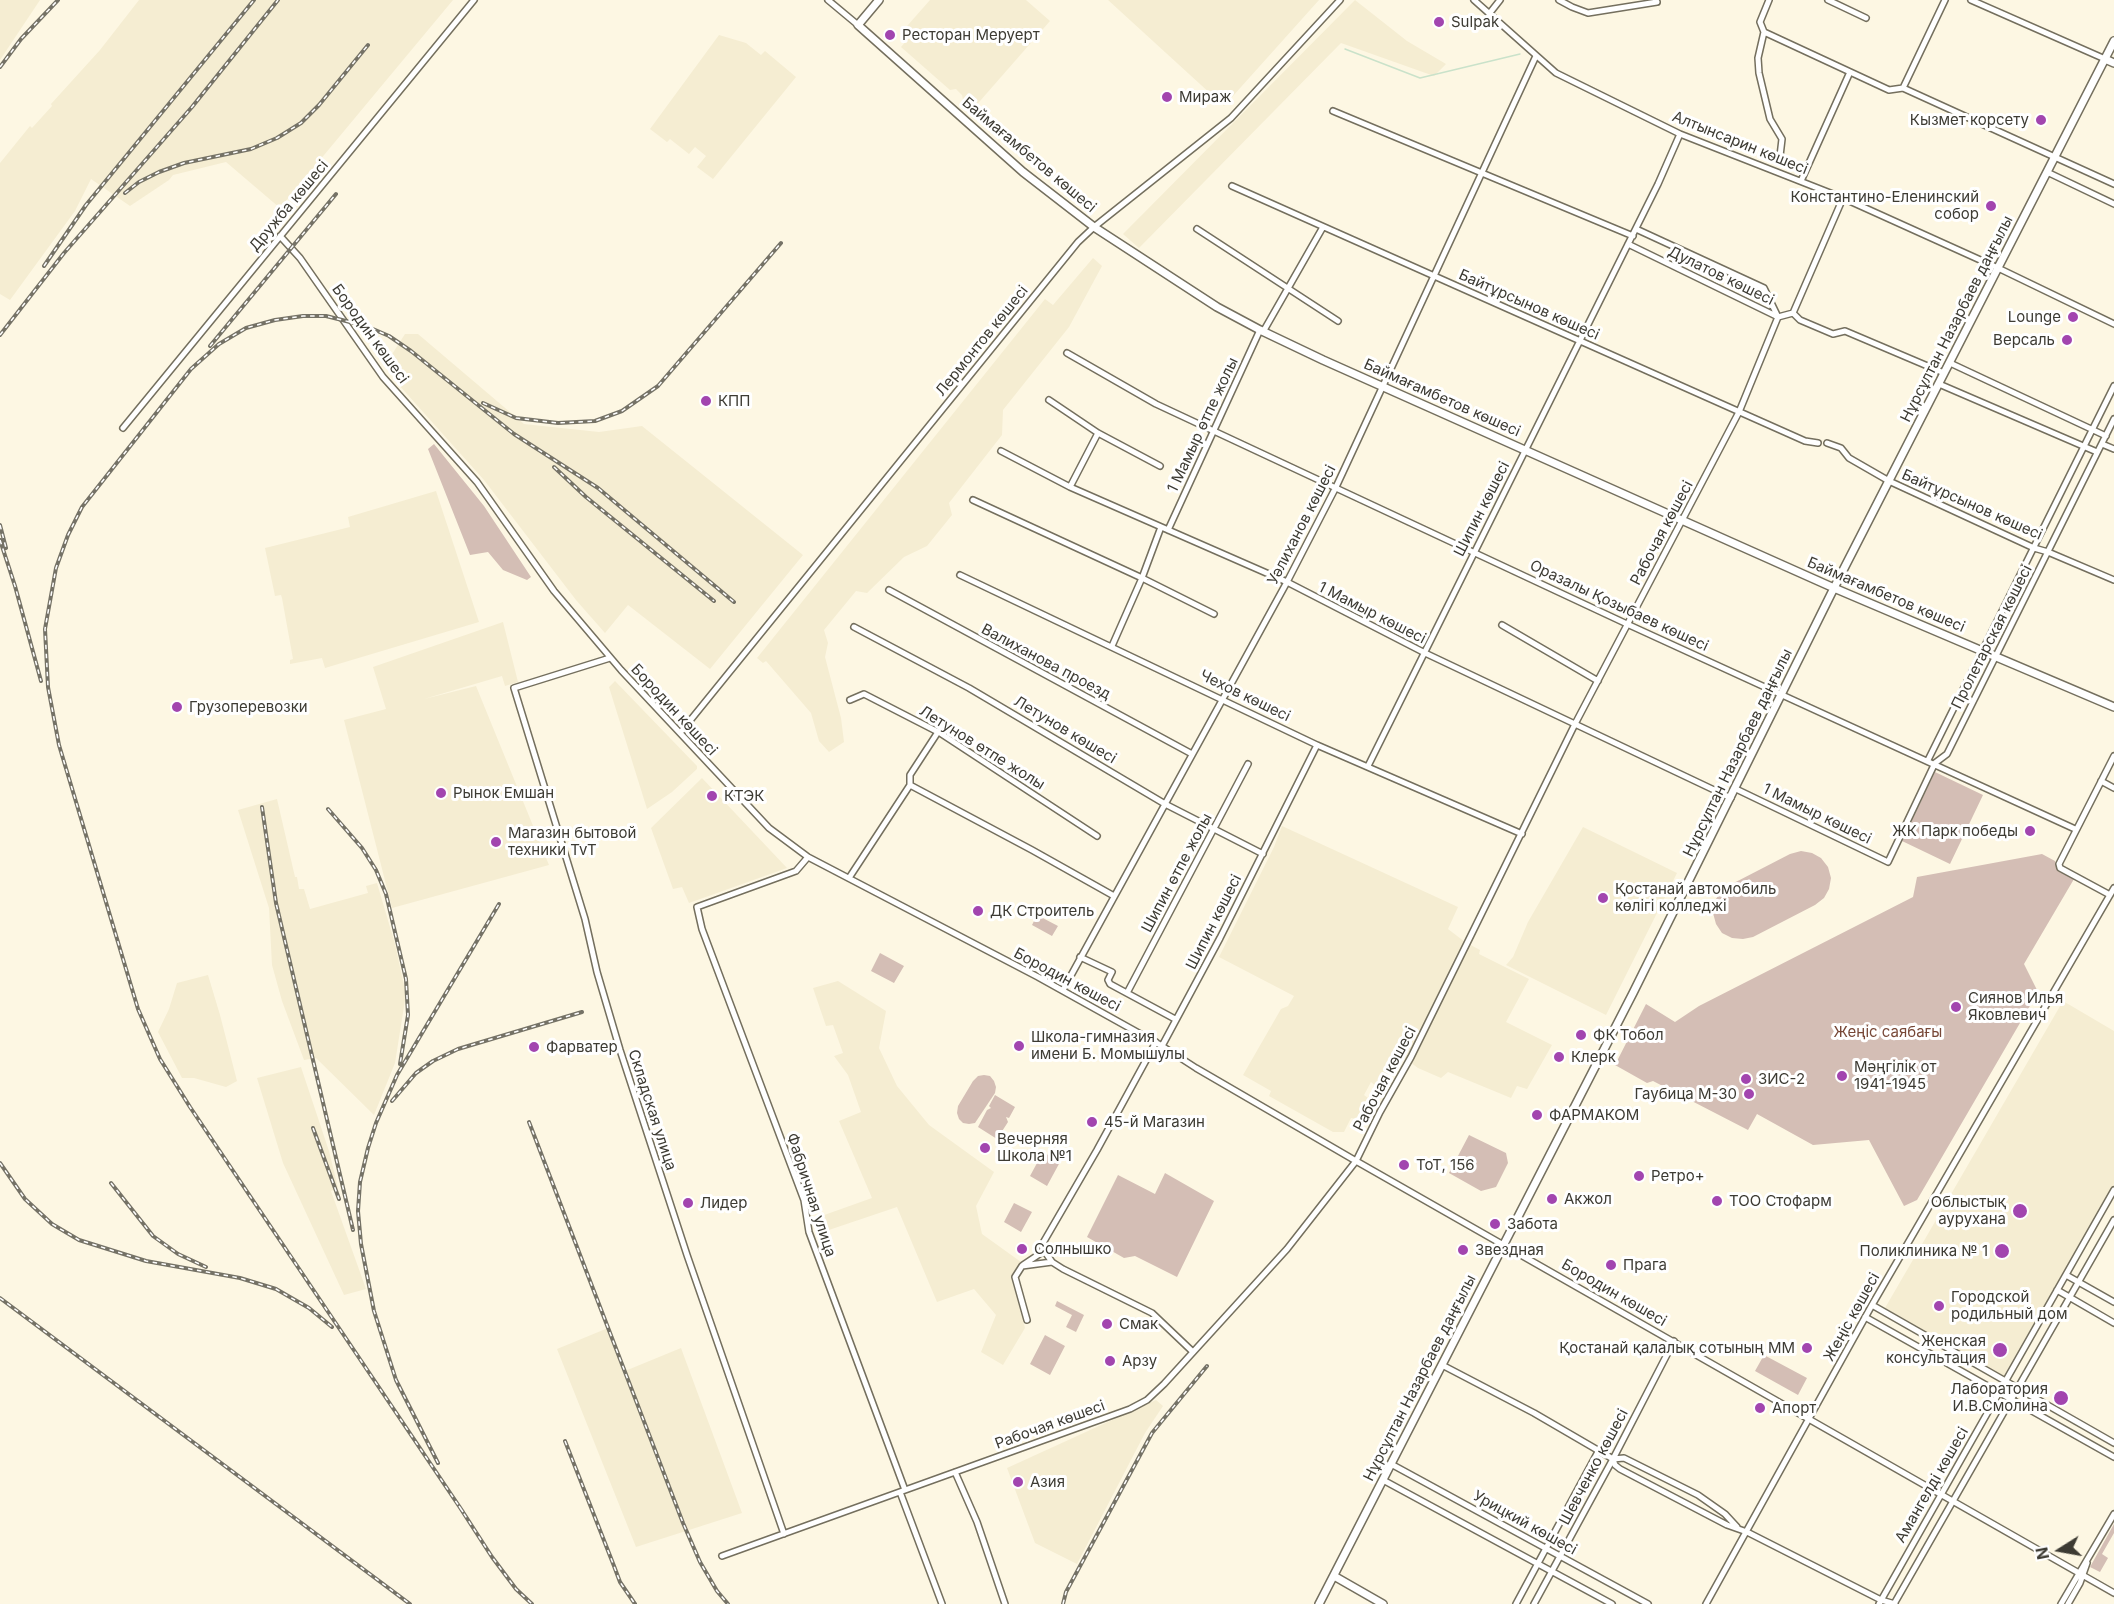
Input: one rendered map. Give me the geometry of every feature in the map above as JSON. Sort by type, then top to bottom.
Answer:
[{"type":"main road","points":[[858,25],[879,0]]},
{"type":"main road","name":"Баймағамбетов көшесі","points":[[858,25],[1023,172],[1094,227],[1217,307],[1262,331],[1834,588],[2114,707]]},
{"type":"main road","name":"Нұрсұлтан Назарбаев даңғылы","points":[[1319,1604],[1736,789],[1834,588],[2114,41]]},
{"type":"main road","points":[[2105,58],[2114,63]]},
{"type":"main road","points":[[1334,1576],[1383,1604]]},
{"type":"street","name":"Дружба көшесі","points":[[123,428],[474,0]]},
{"type":"street","name":"Баймағамбетов көшесі","points":[[828,0],[858,25]]},
{"type":"street","name":"Лермонтов көшесі","points":[[680,733],[1072,250],[1094,227],[1231,118],[1340,0]]},
{"type":"street","name":"Алтынсарин көшесі","points":[[1473,0],[1556,74],[1680,134],[1843,198],[1998,268],[2114,324]]},
{"type":"street","points":[[1489,14],[1500,0]]},
{"type":"street","points":[[1559,0],[1588,13],[1658,1]]},
{"type":"street","points":[[1769,0],[1760,22],[1764,32],[1758,58],[1759,73],[1770,119],[1782,139],[1780,156]]},
{"type":"street","points":[[1828,0],[1866,18]]},
{"type":"street","points":[[1903,88],[1945,0]]},
{"type":"street","points":[[1971,0],[2105,58]]},
{"type":"street","points":[[1764,32],[1889,90],[1903,88],[2114,183]]},
{"type":"street","name":"Уәлиханов көшесі","points":[[1063,990],[1287,582],[1336,487],[1536,56]]},
{"type":"street","points":[[1801,181],[1850,72]]},
{"type":"street","points":[[1333,111],[1633,236]]},
{"type":"street","name":"Шипин көшесі","points":[[1368,766],[1633,236],[1680,134]]},
{"type":"street","points":[[2047,172],[2114,204]]},
{"type":"street","name":"Байтұрсынов көшесі","points":[[1232,186],[1805,441],[1818,443]]},
{"type":"street","points":[[1790,313],[1843,198]]},
{"type":"street","name":"1 Мамыр өтпе жолы","points":[[1168,530],[1262,331],[1323,227]]},
{"type":"street","points":[[1197,228],[1338,321]]},
{"type":"street","name":"Дулатов көшесі","points":[[1636,229],[1764,288],[1779,316]]},
{"type":"street","name":"Бородин көшесі","points":[[280,236],[300,258],[383,377],[477,482],[554,591],[610,657],[769,828],[808,857],[1063,990],[1156,1042],[1196,1068],[1356,1161],[2114,1593]]},
{"type":"street","name":"Дулатов көшесі","points":[[1628,244],[1779,316]]},
{"type":"street","points":[[1779,316],[1790,313]]},
{"type":"street","points":[[1790,313],[1800,320],[1833,334],[1845,331],[1944,373]]},
{"type":"street","name":"Рабочая көшесі","points":[[722,1556],[1130,1409],[1146,1400],[1164,1384],[1287,1250],[1356,1161],[1411,1057],[1575,724],[1739,412],[1779,316]]},
{"type":"street","name":"Оразалы Қозыбаев көшесі","points":[[1067,353],[1156,404],[1627,624],[2076,829]]},
{"type":"street","points":[[1950,363],[2106,436]]},
{"type":"street","points":[[1939,384],[2097,452]]},
{"type":"street","name":"Пролетарская көшесі","points":[[1928,760],[2114,387]]},
{"type":"street","points":[[1049,400],[1098,433],[1160,466]]},
{"type":"street","name":"Пролетарская көшесі","points":[[1888,861],[1935,763],[1947,754],[2114,419]]},
{"type":"street","points":[[1070,487],[1098,433]]},
{"type":"street","name":"Байтұрсынов көшесі","points":[[1827,443],[1841,448],[1849,458],[1889,481],[2034,548],[2114,580]]},
{"type":"street","points":[[2102,444],[2114,449]]},
{"type":"street","name":"1 Мамыр көшесі","points":[[1001,451],[1070,487],[1287,582],[1425,653],[1731,798]]},
{"type":"street","points":[[973,500],[1214,614]]},
{"type":"street","points":[[1112,646],[1142,578],[1161,527]]},
{"type":"street","name":"Чехов көшесі","points":[[960,575],[1317,745],[1522,834]]},
{"type":"street","name":"Валиханова проезд","points":[[889,590],[1192,754]]},
{"type":"street","points":[[1502,625],[1598,681]]},
{"type":"street","name":"Летунов көшесі","points":[[855,627],[969,688],[1165,804],[1263,854]]},
{"type":"street","name":"Складская улица","points":[[610,657],[514,688],[585,919],[597,972],[620,1050],[687,1255],[784,1534]]},
{"type":"street","name":"Летунов өтпе жолы","points":[[850,700],[864,694],[938,732],[1097,836]]},
{"type":"street","points":[[849,878],[910,785],[910,775],[938,732]]},
{"type":"street","name":"Шипин көшесі","points":[[1162,1046],[1215,948],[1317,745]]},
{"type":"street","points":[[2114,756],[2059,860],[2060,868],[2109,897],[2114,904]]},
{"type":"street","name":"Шипин өтпе жолы","points":[[1127,993],[1248,764]]},
{"type":"street","points":[[2101,781],[2114,788]]},
{"type":"street","points":[[910,785],[1114,896]]},
{"type":"street","name":"1 Мамыр көшесі","points":[[1736,789],[1888,861]]},
{"type":"street","name":"Фабричная улица","points":[[808,857],[796,871],[697,907],[702,929],[804,1200],[809,1232],[942,1604]]},
{"type":"street","name":"Жеңіс көшесі","points":[[1706,1604],[1865,1317],[2114,888]]},
{"type":"street","points":[[1080,957],[1112,972],[1109,982],[1175,1019]]},
{"type":"street","points":[[1156,1042],[1043,1243],[1044,1251],[1052,1262],[1152,1313],[1193,1352]]},
{"type":"street","name":"Амангелді көшесі","points":[[1880,1602],[2114,1190]]},
{"type":"street","name":"Амангелді көшесі","points":[[1894,1604],[2114,1220]]},
{"type":"street","points":[[1027,1320],[1015,1277],[1022,1266],[1044,1251]]},
{"type":"street","points":[[1022,1266],[1052,1262]]},
{"type":"street","points":[[2066,1275],[2114,1302]]},
{"type":"street","points":[[2057,1290],[2114,1323]]},
{"type":"street","points":[[1872,1305],[2114,1443]]},
{"type":"street","points":[[1865,1317],[2114,1457]]},
{"type":"street","name":"Шевченко көшесі","points":[[1534,1604],[1674,1341]]},
{"type":"street","points":[[1442,1365],[1534,1413],[1613,1459],[1624,1458],[1698,1495],[1725,1514],[1737,1527]]},
{"type":"street","points":[[2087,1442],[2094,1431]]},
{"type":"street","name":"Шевченко көшесі","points":[[1516,1604],[1599,1450]]},
{"type":"street","points":[[1613,1459],[1615,1465],[1620,1469],[1727,1525],[1747,1532],[1880,1602],[1894,1604]]},
{"type":"street","name":"Урицкий көшесі","points":[[1391,1464],[1648,1604]]},
{"type":"street","points":[[955,1472],[977,1522],[1005,1604]]},
{"type":"street","name":"Урицкий көшесі","points":[[1383,1480],[1612,1604]]},
{"type":"street","points":[[2068,1604],[2081,1574],[2114,1514]]},
{"type":"street","points":[[2061,1604],[2081,1574]]},
{"type":"shaded area","points":[[0,0],[40,0],[0,60]]},
{"type":"shaded area","points":[[139,0],[453,0],[280,208],[226,162],[173,175],[130,206],[91,179],[75,211],[10,300],[0,294],[0,163],[30,126],[32,128],[100,50]]},
{"type":"shaded area","points":[[930,0],[1026,0],[1050,21],[973,109],[956,89],[950,90],[901,47],[907,40],[900,34]]},
{"type":"shaded area","points":[[1108,0],[1319,0],[1224,106]]},
{"type":"shaded area","points":[[1355,0],[1407,41],[1446,64],[1434,76],[1341,43],[1139,248],[1123,234]]},
{"type":"shaded area","points":[[719,35],[746,43],[761,55],[765,51],[796,77],[713,179],[697,167],[706,156],[695,147],[689,154],[670,139],[667,142],[650,129]]},
{"type":"shaded area","points":[[1093,258],[1102,266],[1069,327],[1003,410],[1002,435],[949,503],[952,515],[927,546],[904,557],[867,593],[856,591],[824,630],[828,643],[825,657],[841,718],[844,742],[829,752],[819,741],[811,713],[766,661],[763,663],[757,658],[1045,299],[1053,305]]},
{"type":"shaded area","points":[[405,334],[418,334],[524,424],[599,432],[642,426],[803,555],[710,669],[628,605],[605,633],[576,600],[484,480],[398,384],[389,359]]},
{"type":"shaded area","points":[[436,491],[479,622],[325,668],[322,658],[290,664],[290,660],[293,659],[282,598],[281,595],[275,596],[265,548],[350,527],[348,517]]},
{"type":"shaded area","name":"Рынок Емшан","points":[[503,622],[518,682],[505,686],[502,676],[424,699],[476,686],[549,865],[392,908],[344,720],[386,709],[373,667]]},
{"type":"shaded area","points":[[615,681],[697,766],[697,769],[672,792],[647,809],[609,687]]},
{"type":"shaded area","points":[[702,778],[787,868],[689,903],[682,887],[673,889],[651,828]]},
{"type":"shaded area","points":[[277,799],[295,877],[297,877],[299,889],[304,889],[310,909],[368,893],[366,886],[377,883],[395,944],[405,1000],[395,1063],[374,1115],[316,1058],[304,1060],[282,1001],[272,965],[269,908],[238,810]]},
{"type":"shaded area","points":[[1282,826],[1458,907],[1448,929],[1480,950],[1479,954],[1529,979],[1506,1022],[1552,1045],[1527,1089],[1517,1086],[1511,1098],[1448,1072],[1441,1078],[1418,1068],[1399,1054],[1381,1087],[1378,1088],[1371,1082],[1364,1095],[1368,1098],[1356,1119],[1351,1118],[1344,1132],[1333,1132],[1269,1096],[1271,1091],[1243,1075],[1281,1009],[1288,1006],[1294,996],[1219,957],[1274,847]]},
{"type":"shaded area","name":"Қостанай автомобиль көлігі колледжі","points":[[1583,827],[1677,873],[1606,1015],[1506,965],[1513,957],[1528,922]]},
{"type":"shaded area","points":[[208,975],[237,1081],[226,1087],[194,1078],[182,1078],[158,1032],[169,1009],[177,983]]},
{"type":"shaded area","points":[[838,981],[886,1011],[879,1048],[897,1086],[929,1125],[994,1172],[976,1206],[982,1234],[1021,1262],[1012,1281],[1025,1328],[1003,1365],[981,1352],[996,1315],[974,1289],[937,1302],[897,1207],[817,1234],[813,1219],[872,1198],[839,1121],[861,1112],[848,1075],[834,1056],[843,1053],[833,1025],[826,1026],[813,988]]},
{"type":"shaded area","name":"Облыстық аурухана","points":[[2063,1001],[2114,1031],[2114,1184],[2003,1377],[1885,1308]]},
{"type":"shaded area","points":[[301,1067],[329,1151],[338,1188],[331,1191],[366,1289],[344,1295],[283,1163],[257,1078]]},
{"type":"shaded area","points":[[608,1328],[625,1371],[681,1348],[742,1513],[636,1547],[557,1349]]},
{"type":"shaded area","points":[[1156,1400],[1163,1406],[1145,1433],[1077,1564],[1035,1543],[1007,1468]]},
{"type":"green space","points":[[434,444],[484,506],[531,577],[527,580],[503,570],[488,552],[470,555],[428,449]]},
{"type":"green space","points":[[1935,772],[1983,795],[1950,864],[1902,841]]},
{"type":"green space","points":[[1801,851],[1821,858],[1828,867],[1831,878],[1824,898],[1815,905],[1753,937],[1732,938],[1722,933],[1713,913],[1714,902],[1720,893],[1728,886],[1790,854]]},
{"type":"green space","name":"Жеңіс саябағы","points":[[2042,854],[2055,861],[2058,871],[2074,879],[2024,964],[2038,992],[1917,1200],[1904,1206],[1869,1140],[1813,1145],[1757,1114],[1748,1130],[1653,1081],[1647,1083],[1615,1065],[1646,1004],[1675,1022],[1699,1006],[1913,897],[1917,877]]},
{"type":"green space","points":[[1037,915],[1058,926],[1052,936],[1032,925]]},
{"type":"green space","points":[[880,953],[904,966],[894,983],[871,971]]},
{"type":"green space","points":[[978,1076],[990,1076],[994,1081],[995,1093],[975,1123],[963,1123],[957,1113],[958,1106],[973,1081]]},
{"type":"green space","points":[[995,1095],[1015,1107],[1009,1118],[1006,1117],[1008,1122],[997,1139],[978,1127],[987,1110],[991,1108],[989,1106]]},
{"type":"green space","points":[[1469,1135],[1506,1153],[1508,1163],[1496,1187],[1481,1191],[1449,1173]]},
{"type":"green space","points":[[1043,1152],[1060,1162],[1047,1186],[1030,1176]]},
{"type":"green space","points":[[1165,1173],[1214,1201],[1177,1277],[1135,1256],[1124,1258],[1087,1237],[1118,1175],[1155,1194]]},
{"type":"green space","points":[[1014,1203],[1032,1212],[1021,1232],[1004,1222]]},
{"type":"green space","points":[[1057,1301],[1084,1315],[1076,1332],[1066,1327],[1072,1315],[1055,1306]]},
{"type":"green space","points":[[1045,1335],[1065,1346],[1050,1375],[1030,1364]]},
{"type":"green space","points":[[1764,1355],[1807,1378],[1798,1395],[1755,1371]]},
{"type":"green space","points":[[2114,1524],[2114,1533],[2102,1554],[2108,1558],[2100,1572],[2090,1567]]},
{"type":"waterway","points":[[1345,49],[1420,78],[1520,54]]},
{"type":"railway","points":[[0,67],[21,39],[58,0]]},
{"type":"railway","points":[[44,266],[86,205],[254,0]]},
{"type":"railway","points":[[0,335],[64,253],[192,107],[278,0]]},
{"type":"railway","points":[[125,193],[139,182],[159,172],[184,163],[251,149],[277,138],[301,123],[319,105],[368,45]]},
{"type":"railway","points":[[210,346],[336,194]]},
{"type":"railway","points":[[483,403],[516,418],[558,423],[595,421],[622,411],[658,386],[781,243]]},
{"type":"railway","points":[[463,1512],[190,1107],[160,1059],[138,1009],[59,745],[48,687],[45,629],[56,568],[68,535],[82,507],[191,369],[219,344],[246,328],[275,320],[326,316],[366,326],[389,336],[411,351],[514,434],[598,488],[734,602]]},
{"type":"railway","points":[[554,467],[586,497],[714,601]]},
{"type":"railway","points":[[0,525],[6,548]]},
{"type":"railway","points":[[0,540],[41,681]]},
{"type":"railway","points":[[262,807],[276,903],[353,1230]]},
{"type":"railway","points":[[328,809],[362,848],[376,870],[386,894],[406,979],[408,1015],[400,1064]]},
{"type":"railway","points":[[438,1463],[396,1380],[374,1311],[361,1244],[358,1211],[360,1182],[376,1123],[397,1075],[499,904]]},
{"type":"railway","points":[[392,1101],[416,1073],[433,1061],[458,1049],[582,1012]]},
{"type":"railway","points":[[529,1122],[683,1523],[700,1562],[717,1591],[728,1604]]},
{"type":"railway","points":[[313,1128],[339,1199]]},
{"type":"railway","points":[[0,1163],[25,1199],[52,1224],[79,1240],[146,1261],[240,1278],[276,1289],[309,1308],[332,1327]]},
{"type":"railway","points":[[111,1183],[153,1236],[178,1254],[206,1267]]},
{"type":"railway","points":[[0,1298],[410,1604]]},
{"type":"railway","points":[[1063,1604],[1066,1592],[1152,1433],[1207,1366]]},
{"type":"railway","points":[[565,1441],[620,1582],[635,1604]]},
{"type":"railway","points":[[459,1506],[492,1557],[516,1589],[532,1604]]},
{"type":"place","name":"Sulpak","points":[[1439,22]]},
{"type":"place","name":"Ресторан Меруерт","points":[[890,35]]},
{"type":"place","name":"Мираж","points":[[1167,97]]},
{"type":"place","name":"Кызмет корсету","points":[[2041,120]]},
{"type":"place","name":"Константино-Еленинский собор","points":[[1991,206]]},
{"type":"place","name":"Lounge","points":[[2073,317]]},
{"type":"place","name":"Версаль","points":[[2067,340]]},
{"type":"place","name":"КПП","points":[[706,401]]},
{"type":"place","name":"Грузоперевозки","points":[[177,707]]},
{"type":"place","name":"Рынок Емшан","points":[[441,793]]},
{"type":"place","name":"КТЭК","points":[[712,796]]},
{"type":"place","name":"ЖК Парк победы","points":[[2030,831]]},
{"type":"place","name":"Магазин бытовой техники TvT","points":[[496,842]]},
{"type":"place","name":"Қостанай автомобиль көлігі колледжі","points":[[1603,898]]},
{"type":"place","name":"ДК Строитель","points":[[978,911]]},
{"type":"place","name":"Сиянов Илья Яковлевич","points":[[1956,1007]]},
{"type":"place","name":"ФК Тобол","points":[[1581,1035]]},
{"type":"place","name":"Школа-гимназия имени Б. Момышулы","points":[[1019,1046]]},
{"type":"place","name":"Фарватер","points":[[534,1047]]},
{"type":"place","name":"Клерк","points":[[1559,1057]]},
{"type":"place","name":"Мәңгілік от 1941-1945","points":[[1842,1076]]},
{"type":"place","name":"ЗИС-2","points":[[1746,1079]]},
{"type":"place","name":"Гаубица М-30","points":[[1749,1094]]},
{"type":"place","name":"ФАРМАКОМ","points":[[1537,1115]]},
{"type":"place","name":"45-й Магазин","points":[[1092,1122]]},
{"type":"place","name":"Вечерняя Школа №1","points":[[985,1148]]},
{"type":"place","name":"ТоТ, 156","points":[[1404,1165]]},
{"type":"place","name":"Ретро+","points":[[1639,1176]]},
{"type":"place","name":"Акжол","points":[[1552,1199]]},
{"type":"place","name":"ТОО Стофарм","points":[[1717,1201]]},
{"type":"place","name":"Лидер","points":[[688,1203]]},
{"type":"place","name":"Облыстық аурухана","points":[[2020,1211]]},
{"type":"place","name":"Забота","points":[[1495,1224]]},
{"type":"place","name":"Солнышко","points":[[1022,1249]]},
{"type":"place","name":"Звездная","points":[[1463,1250]]},
{"type":"place","name":"Поликлиника № 1","points":[[2002,1251]]},
{"type":"place","name":"Прага","points":[[1611,1265]]},
{"type":"place","name":"Городской родильный дом","points":[[1939,1306]]},
{"type":"place","name":"Смак","points":[[1107,1324]]},
{"type":"place","name":"Қостанай қалалық сотының ММ","points":[[1807,1348]]},
{"type":"place","name":"Женская консультация","points":[[2000,1350]]},
{"type":"place","name":"Арзу","points":[[1110,1361]]},
{"type":"place","name":"Лаборатория И.В.Смолина","points":[[2061,1398]]},
{"type":"place","name":"Апорт","points":[[1760,1408]]},
{"type":"place","name":"Азия","points":[[1018,1482]]}]
